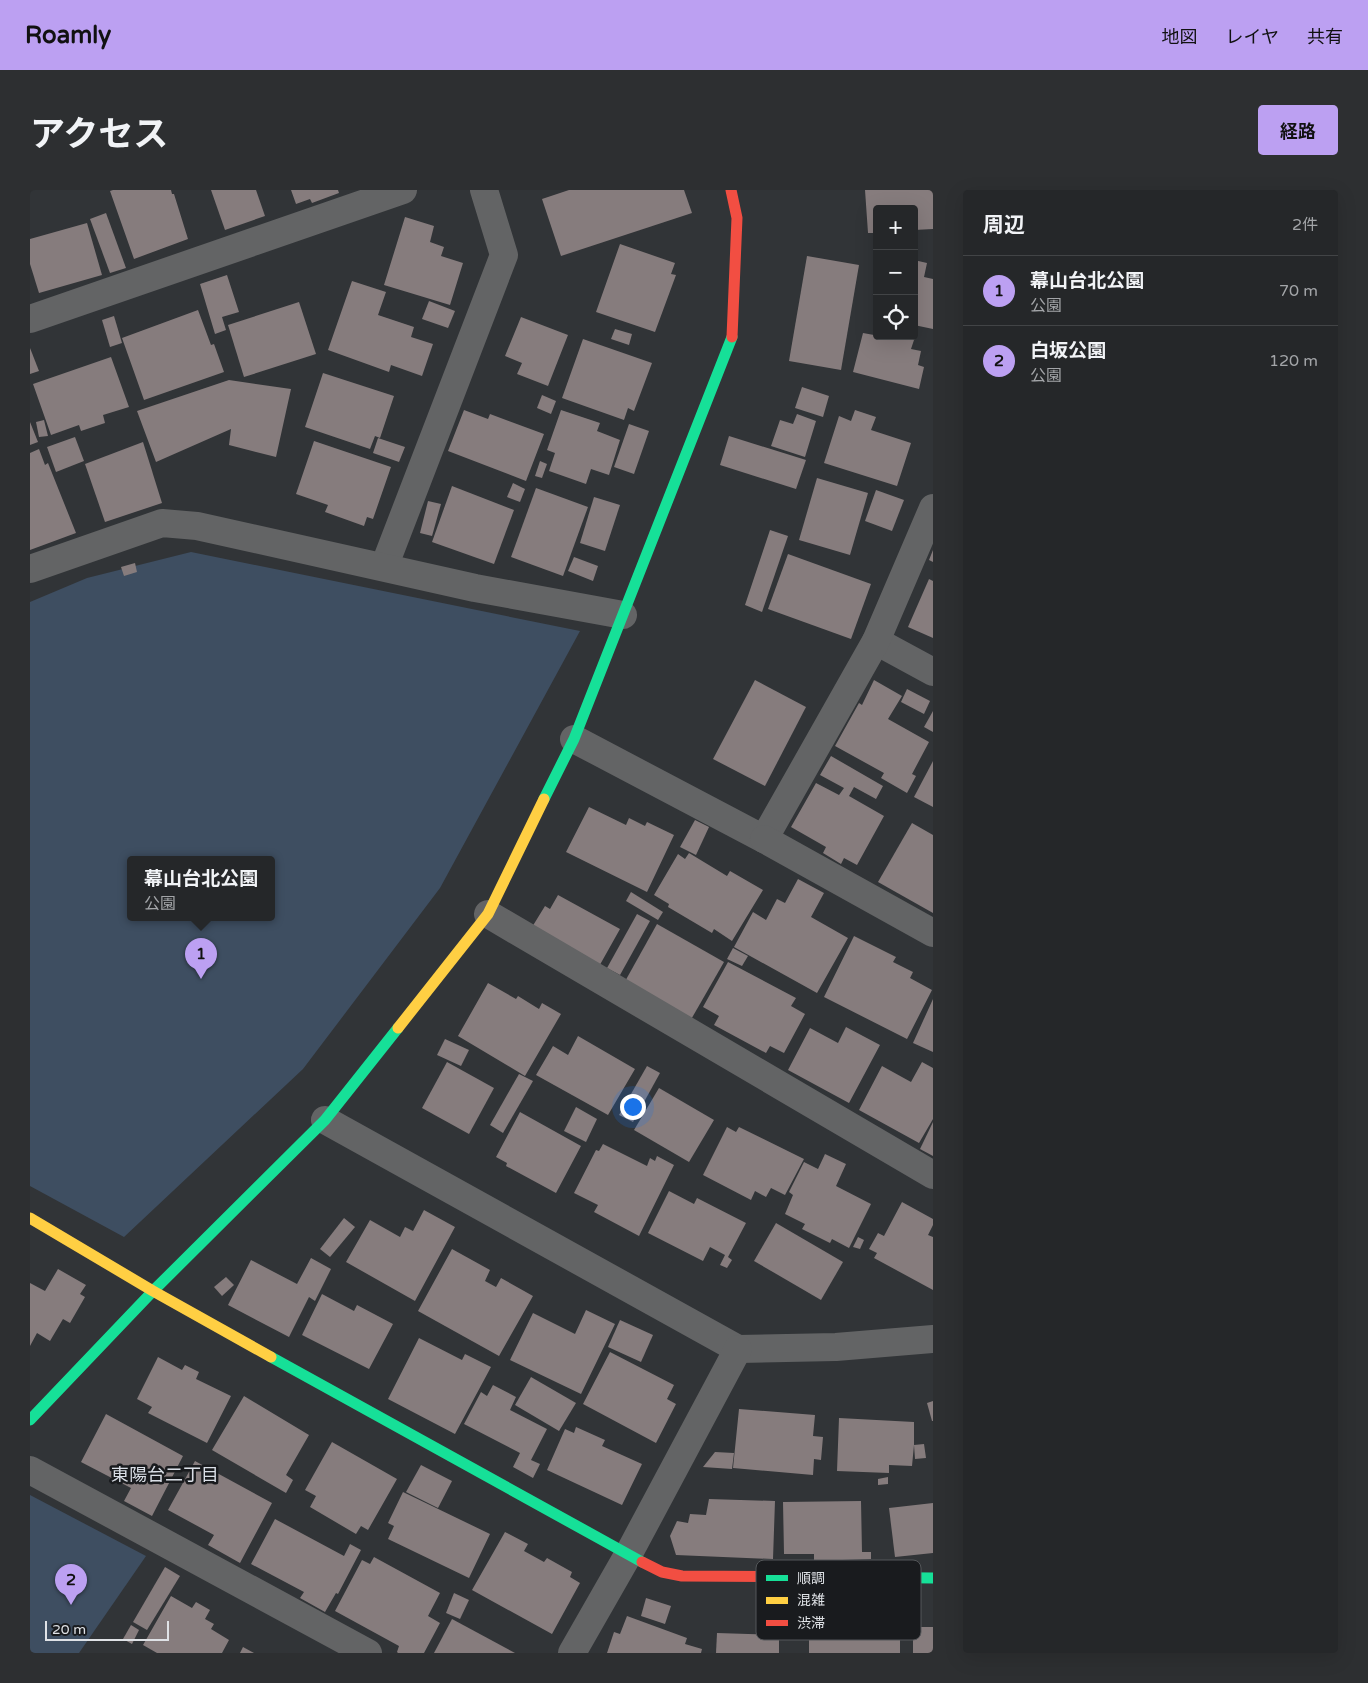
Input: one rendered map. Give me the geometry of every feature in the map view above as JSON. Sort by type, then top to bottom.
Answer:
[{"type":"street","points":[[30,319],[403,190]]},
{"type":"street","points":[[384,567],[504,255],[484,190]]},
{"type":"street","points":[[30,1420],[153,1290],[325,1120],[488,914],[574,738],[732,336],[737,218],[731,190]]},
{"type":"street","points":[[764,839],[876,641],[933,508]]},
{"type":"street","points":[[30,569],[162,523],[197,526],[475,588],[623,615]]},
{"type":"street","points":[[876,641],[933,672]]},
{"type":"street","points":[[574,738],[764,839],[933,933]]},
{"type":"street","points":[[488,914],[933,1175]]},
{"type":"street","points":[[325,1120],[738,1349],[836,1347],[933,1339]]},
{"type":"street","points":[[30,1218],[153,1290],[628,1555],[662,1572],[682,1576],[756,1577]]},
{"type":"street","points":[[572,1653],[628,1555],[738,1349]]},
{"type":"street","points":[[30,1470],[368,1653]]},
{"type":"shaded area","points":[[191,552],[580,631],[440,888],[303,1069],[124,1237],[30,1186],[30,602],[87,578]]},
{"type":"shaded area","points":[[30,1495],[146,1556],[79,1653],[30,1653]]},
{"type":"building","points":[[171,190],[172,194],[174,194],[188,239],[134,259],[110,191]]},
{"type":"building","points":[[211,190],[256,190],[265,216],[225,230]]},
{"type":"building","points":[[291,190],[338,190],[339,193],[312,203],[310,199],[296,204]]},
{"type":"building","points":[[569,190],[684,190],[692,213],[561,256],[542,199]]},
{"type":"building","points":[[865,190],[933,190],[933,229],[918,230],[918,205],[873,205],[873,233],[868,233]]},
{"type":"building","points":[[106,213],[126,268],[110,273],[90,219]]},
{"type":"building","points":[[405,217],[434,226],[430,242],[444,247],[441,256],[463,263],[450,305],[384,285]]},
{"type":"building","points":[[87,223],[102,275],[39,293],[30,264],[30,239]]},
{"type":"building","points":[[620,244],[675,263],[671,274],[676,275],[655,332],[596,312]]},
{"type":"building","points":[[807,256],[859,265],[841,370],[789,361]]},
{"type":"building","points":[[918,261],[927,263],[924,277],[933,279],[933,329],[918,326]]},
{"type":"building","points":[[227,275],[239,312],[222,317],[226,330],[215,334],[200,284]]},
{"type":"building","points":[[352,281],[386,292],[378,315],[414,327],[411,337],[433,344],[422,376],[391,365],[389,372],[328,350]]},
{"type":"building","points":[[429,301],[455,311],[448,328],[422,319]]},
{"type":"building","points":[[299,302],[316,354],[244,377],[228,325]]},
{"type":"building","points":[[198,310],[211,345],[214,344],[224,372],[144,400],[122,338]]},
{"type":"building","points":[[114,316],[122,343],[110,347],[102,320]]},
{"type":"building","points":[[521,317],[568,335],[548,386],[517,374],[522,363],[505,356]]},
{"type":"building","points":[[615,329],[632,334],[629,345],[611,339]]},
{"type":"building","points":[[863,333],[873,335],[873,340],[914,340],[911,349],[921,351],[918,365],[924,367],[919,389],[853,372]]},
{"type":"building","points":[[583,339],[652,363],[634,411],[628,408],[624,420],[562,398]]},
{"type":"building","points":[[30,348],[39,371],[30,374]]},
{"type":"building","points":[[111,357],[129,407],[103,415],[105,423],[81,431],[79,425],[51,435],[33,384]]},
{"type":"building","points":[[323,373],[394,396],[380,438],[375,436],[370,449],[305,427]]},
{"type":"building","points":[[229,380],[291,389],[276,457],[229,445],[231,429],[156,462],[137,411]]},
{"type":"building","points":[[802,387],[829,396],[823,417],[795,408]]},
{"type":"building","points":[[542,395],[556,401],[551,414],[537,408]]},
{"type":"building","points":[[464,410],[488,419],[490,414],[544,434],[526,481],[448,451]]},
{"type":"building","points":[[561,410],[600,423],[597,431],[620,440],[609,475],[591,469],[586,484],[549,471],[555,453],[547,450]]},
{"type":"building","points":[[855,410],[876,417],[871,430],[911,443],[897,486],[824,463],[839,416],[851,421]]},
{"type":"building","points":[[797,414],[816,421],[805,457],[771,446],[780,420],[793,424]]},
{"type":"building","points":[[44,420],[48,436],[39,437],[36,422]]},
{"type":"building","points":[[30,422],[38,442],[30,445]]},
{"type":"building","points":[[629,424],[649,431],[634,474],[614,467]]},
{"type":"building","points":[[729,436],[806,460],[796,489],[720,465]]},
{"type":"building","points":[[75,437],[84,461],[56,472],[47,447]]},
{"type":"building","points":[[378,438],[405,447],[399,462],[373,453]]},
{"type":"building","points":[[314,441],[391,467],[373,519],[367,517],[364,526],[325,512],[328,505],[296,494]]},
{"type":"building","points":[[143,442],[162,503],[105,522],[85,464]]},
{"type":"building","points":[[39,449],[45,465],[48,463],[76,533],[30,550],[30,453]]},
{"type":"building","points":[[540,461],[547,464],[542,478],[535,476]]},
{"type":"building","points":[[817,478],[868,493],[850,555],[799,540]]},
{"type":"building","points":[[513,483],[525,489],[520,502],[507,497]]},
{"type":"building","points":[[452,486],[514,510],[494,564],[432,542]]},
{"type":"building","points":[[536,488],[588,507],[563,576],[511,557]]},
{"type":"building","points":[[876,490],[904,500],[892,531],[865,521]]},
{"type":"building","points":[[594,497],[620,505],[605,551],[580,543]]},
{"type":"building","points":[[428,501],[441,504],[432,536],[420,533]]},
{"type":"building","points":[[770,530],[788,536],[762,612],[745,605]]},
{"type":"building","points":[[933,550],[933,562],[929,560]]},
{"type":"building","points":[[788,554],[871,584],[851,639],[768,609]]},
{"type":"building","points":[[574,557],[598,566],[593,581],[568,571]]},
{"type":"building","points":[[135,563],[137,572],[124,576],[121,567]]},
{"type":"building","points":[[929,579],[933,581],[933,638],[908,627]]},
{"type":"building","points":[[755,680],[806,707],[765,786],[713,759]]},
{"type":"building","points":[[874,680],[902,696],[888,719],[929,742],[912,774],[916,776],[907,793],[881,778],[884,773],[835,746],[859,703],[862,705]]},
{"type":"building","points":[[907,689],[930,701],[924,714],[901,702]]},
{"type":"building","points":[[933,711],[933,732],[924,727]]},
{"type":"building","points":[[831,756],[883,786],[876,799],[854,787],[849,796],[884,816],[857,865],[844,858],[841,864],[823,853],[826,847],[791,827],[816,783],[839,795],[844,788],[820,775]]},
{"type":"building","points":[[933,761],[933,807],[914,797]]},
{"type":"building","points":[[589,807],[626,825],[629,818],[645,826],[647,822],[674,835],[647,892],[566,852]]},
{"type":"building","points":[[695,820],[709,827],[696,855],[680,847]]},
{"type":"building","points":[[912,823],[933,835],[933,913],[878,882]]},
{"type":"building","points":[[689,853],[727,876],[730,871],[763,890],[732,941],[714,929],[712,933],[668,907],[669,904],[654,895],[678,854],[685,859]]},
{"type":"building","points":[[798,879],[824,893],[811,917],[848,938],[817,993],[734,947],[753,912],[766,920],[777,899],[785,903]]},
{"type":"building","points":[[631,892],[663,912],[658,920],[626,901]]},
{"type":"building","points":[[558,895],[620,929],[597,970],[529,932],[545,906],[550,909]]},
{"type":"building","points":[[637,914],[650,921],[620,975],[607,968]]},
{"type":"building","points":[[657,924],[724,962],[689,1023],[623,985]]},
{"type":"building","points":[[854,936],[896,957],[893,962],[913,972],[910,978],[932,990],[907,1039],[824,997]]},
{"type":"building","points":[[733,948],[748,956],[742,966],[727,959]]},
{"type":"building","points":[[728,962],[796,998],[791,1006],[805,1014],[784,1053],[770,1046],[766,1053],[714,1025],[719,1016],[703,1007]]},
{"type":"building","points":[[488,983],[516,999],[518,996],[539,1009],[542,1003],[561,1014],[525,1076],[458,1036]]},
{"type":"building","points":[[933,999],[933,1052],[913,1043]]},
{"type":"building","points":[[846,1027],[880,1045],[849,1103],[788,1070],[810,1028],[838,1043]]},
{"type":"building","points":[[578,1036],[635,1069],[608,1115],[536,1075],[553,1046],[568,1055]]},
{"type":"building","points":[[445,1039],[469,1050],[461,1066],[437,1055]]},
{"type":"building","points":[[447,1062],[494,1088],[469,1134],[422,1108]]},
{"type":"building","points":[[922,1062],[933,1068],[933,1119],[919,1143],[859,1110],[882,1066],[911,1082]]},
{"type":"building","points":[[647,1066],[660,1073],[633,1122],[619,1115]]},
{"type":"building","points":[[519,1074],[533,1081],[503,1133],[490,1125]]},
{"type":"building","points":[[659,1088],[714,1120],[689,1162],[634,1130]]},
{"type":"building","points":[[576,1107],[597,1119],[586,1142],[564,1131]]},
{"type":"building","points":[[520,1112],[581,1146],[556,1193],[506,1166],[507,1163],[496,1157]]},
{"type":"building","points":[[933,1122],[933,1156],[920,1149]]},
{"type":"building","points":[[727,1127],[736,1132],[739,1127],[804,1159],[785,1195],[771,1188],[766,1197],[755,1191],[751,1200],[703,1175]]},
{"type":"building","points":[[603,1144],[647,1166],[650,1158],[655,1161],[657,1156],[674,1165],[639,1236],[594,1212],[598,1205],[574,1193],[596,1150],[599,1151]]},
{"type":"building","points":[[825,1154],[846,1164],[836,1186],[871,1204],[849,1248],[832,1239],[830,1243],[802,1229],[805,1224],[785,1214],[793,1195],[789,1192],[804,1162],[818,1169]]},
{"type":"building","points":[[669,1191],[694,1204],[697,1198],[746,1223],[728,1257],[732,1260],[727,1268],[720,1265],[725,1255],[710,1247],[703,1261],[648,1233]]},
{"type":"building","points":[[902,1202],[933,1219],[933,1225],[928,1235],[933,1237],[933,1290],[874,1258],[877,1253],[869,1249],[878,1233],[884,1236]]},
{"type":"building","points":[[424,1210],[455,1227],[415,1301],[346,1262],[370,1220],[400,1237],[405,1227],[413,1231]]},
{"type":"building","points":[[344,1218],[355,1227],[330,1257],[320,1249]]},
{"type":"building","points":[[776,1223],[843,1262],[821,1300],[754,1261]]},
{"type":"building","points":[[858,1237],[864,1240],[860,1249],[853,1247]]},
{"type":"building","points":[[452,1249],[490,1270],[485,1281],[496,1287],[501,1278],[533,1296],[499,1356],[418,1311]]},
{"type":"building","points":[[311,1258],[331,1269],[315,1301],[309,1297],[289,1337],[228,1305],[251,1260],[297,1284]]},
{"type":"building","points":[[58,1269],[86,1285],[80,1294],[85,1297],[70,1323],[63,1319],[50,1341],[37,1333],[30,1346],[30,1283],[45,1291]]},
{"type":"building","points":[[226,1277],[234,1285],[222,1296],[214,1287]]},
{"type":"building","points":[[322,1294],[354,1311],[357,1305],[393,1324],[369,1369],[302,1335]]},
{"type":"building","points":[[586,1310],[615,1324],[581,1394],[510,1360],[533,1313],[575,1334]]},
{"type":"building","points":[[620,1320],[653,1335],[641,1362],[608,1347]]},
{"type":"building","points":[[419,1338],[462,1360],[465,1354],[491,1367],[455,1434],[388,1399]]},
{"type":"building","points":[[610,1352],[674,1385],[667,1399],[676,1404],[656,1443],[583,1404]]},
{"type":"building","points":[[158,1357],[182,1370],[185,1365],[199,1372],[196,1379],[231,1396],[207,1443],[148,1413],[152,1407],[137,1399]]},
{"type":"building","points":[[531,1377],[576,1403],[559,1431],[515,1405]]},
{"type":"building","points":[[493,1385],[516,1397],[510,1410],[547,1429],[531,1460],[540,1464],[533,1478],[513,1467],[520,1453],[464,1424],[481,1392],[487,1396]]},
{"type":"building","points":[[244,1396],[309,1435],[286,1475],[293,1480],[286,1493],[212,1450]]},
{"type":"building","points":[[933,1401],[933,1421],[932,1421],[927,1403]]},
{"type":"building","points":[[739,1409],[815,1415],[813,1436],[823,1437],[821,1460],[814,1459],[813,1475],[733,1468]]},
{"type":"building","points":[[106,1414],[183,1456],[152,1516],[124,1501],[131,1488],[81,1462]]},
{"type":"building","points":[[839,1418],[914,1422],[912,1466],[889,1465],[889,1473],[837,1471]]},
{"type":"building","points":[[576,1427],[605,1440],[602,1446],[642,1464],[622,1505],[547,1470],[565,1429],[574,1433]]},
{"type":"building","points":[[332,1442],[397,1479],[368,1530],[361,1526],[356,1534],[310,1507],[316,1496],[305,1490]]},
{"type":"building","points":[[924,1444],[926,1458],[915,1459],[914,1445]]},
{"type":"building","points":[[715,1452],[734,1453],[732,1469],[703,1467]]},
{"type":"building","points":[[195,1461],[272,1503],[240,1563],[208,1545],[214,1535],[168,1510]]},
{"type":"building","points":[[421,1465],[452,1481],[438,1508],[406,1492]]},
{"type":"building","points":[[888,1477],[888,1484],[878,1485],[878,1479]]},
{"type":"building","points":[[403,1492],[490,1534],[469,1578],[388,1539],[394,1526],[388,1523]]},
{"type":"building","points":[[709,1499],[775,1501],[773,1559],[676,1555],[670,1536],[677,1521],[688,1523],[690,1514],[706,1515]]},
{"type":"building","points":[[861,1501],[862,1552],[871,1552],[871,1559],[814,1560],[814,1554],[784,1554],[783,1502]]},
{"type":"building","points":[[933,1503],[933,1553],[895,1557],[889,1508]]},
{"type":"building","points":[[275,1519],[344,1556],[350,1544],[361,1550],[338,1594],[336,1593],[325,1612],[300,1598],[304,1592],[251,1564]]},
{"type":"building","points":[[505,1532],[528,1544],[524,1551],[544,1562],[547,1558],[572,1572],[570,1577],[580,1583],[552,1634],[472,1590]]},
{"type":"building","points":[[374,1557],[440,1593],[428,1616],[440,1623],[424,1653],[398,1653],[399,1646],[335,1611],[362,1560],[370,1564]]},
{"type":"building","points":[[165,1567],[180,1576],[147,1630],[133,1622]]},
{"type":"building","points":[[454,1593],[469,1600],[460,1619],[446,1613]]},
{"type":"building","points":[[171,1596],[192,1608],[196,1602],[210,1610],[205,1619],[214,1624],[211,1629],[229,1640],[222,1653],[157,1653],[143,1645]]},
{"type":"building","points":[[646,1598],[671,1606],[665,1624],[641,1616]]},
{"type":"building","points":[[627,1616],[687,1638],[685,1644],[702,1649],[701,1653],[607,1653],[614,1632],[620,1634]]},
{"type":"building","points":[[452,1619],[515,1653],[434,1653]]},
{"type":"building","points":[[131,1625],[139,1630],[132,1644],[123,1639]]},
{"type":"building","points":[[921,1627],[933,1627],[933,1653],[913,1653],[913,1640],[921,1640]]},
{"type":"building","points":[[717,1633],[756,1634],[756,1640],[779,1640],[779,1653],[716,1653]]},
{"type":"building","points":[[809,1640],[900,1640],[900,1653],[809,1653]]},
{"type":"building","points":[[243,1647],[254,1653],[240,1653]]},
{"type":"traffic: fast","points":[[544,799],[574,739],[732,337]]},
{"type":"traffic: fast","points":[[30,1420],[153,1291],[325,1120],[398,1028]]},
{"type":"traffic: fast","points":[[271,1357],[642,1562]]},
{"type":"traffic: fast","points":[[921,1578],[933,1578]]},
{"type":"traffic: slow","points":[[398,1028],[488,914],[544,799]]},
{"type":"traffic: slow","points":[[30,1218],[153,1291],[271,1357]]},
{"type":"traffic: jam","points":[[731,190],[737,218],[732,337]]},
{"type":"traffic: jam","points":[[642,1562],[662,1572],[682,1576],[756,1576]]},
{"type":"place","name":"幕山台北公園","points":[[201,979]]},
{"type":"place","name":"白坂公園","points":[[71,1605]]},
{"type":"district","name":"東陽台二丁目","points":[[165,1475]]}]
